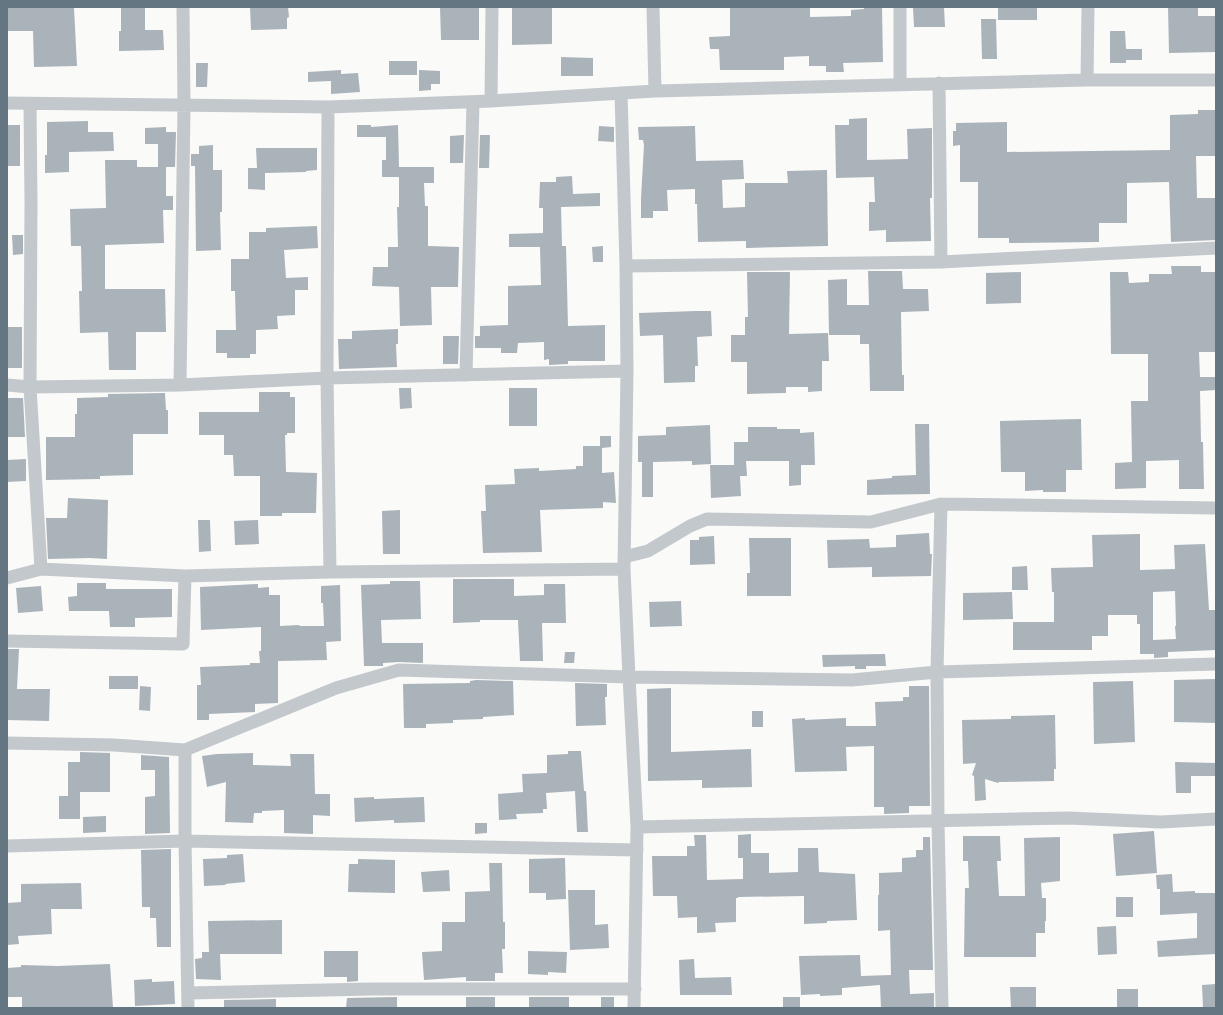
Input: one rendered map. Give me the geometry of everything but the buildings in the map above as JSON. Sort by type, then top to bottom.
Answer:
[{"type":"street","points":[[180,385],[184,106],[183,7]]},
{"type":"street","points":[[491,101],[492,7]]},
{"type":"street","points":[[653,7],[655,91]]},
{"type":"street","points":[[900,7],[900,84]]},
{"type":"street","points":[[1087,80],[1088,7]]},
{"type":"street","points":[[7,103],[328,107],[473,102],[655,91],[1087,80],[1216,80]]},
{"type":"street","points":[[939,83],[941,262]]},
{"type":"street","points":[[621,93],[626,266],[627,371],[624,563],[637,827],[634,1008]]},
{"type":"street","points":[[466,375],[473,102]]},
{"type":"street","points":[[30,104],[30,387],[41,569]]},
{"type":"street","points":[[328,107],[327,378],[330,572]]},
{"type":"street","points":[[626,266],[941,262],[1216,248]]},
{"type":"street","points":[[7,385],[30,387],[180,385],[327,378],[627,371]]},
{"type":"street","points":[[941,504],[937,672],[938,821],[942,1008]]},
{"type":"street","points":[[7,578],[41,569],[185,576],[624,563],[648,551],[690,526],[707,519],[871,522],[941,504],[1216,508]]},
{"type":"street","points":[[7,641],[183,644],[185,576]]},
{"type":"street","points":[[7,743],[114,745],[185,750],[336,688],[399,670],[629,677],[852,680],[937,672],[1216,664]]},
{"type":"street","points":[[185,750],[188,1008]]},
{"type":"street","points":[[637,827],[1068,818],[1161,822],[1216,819]]},
{"type":"street","points":[[7,846],[185,841],[637,850]]},
{"type":"street","points":[[188,993],[372,989],[635,989]]}]
